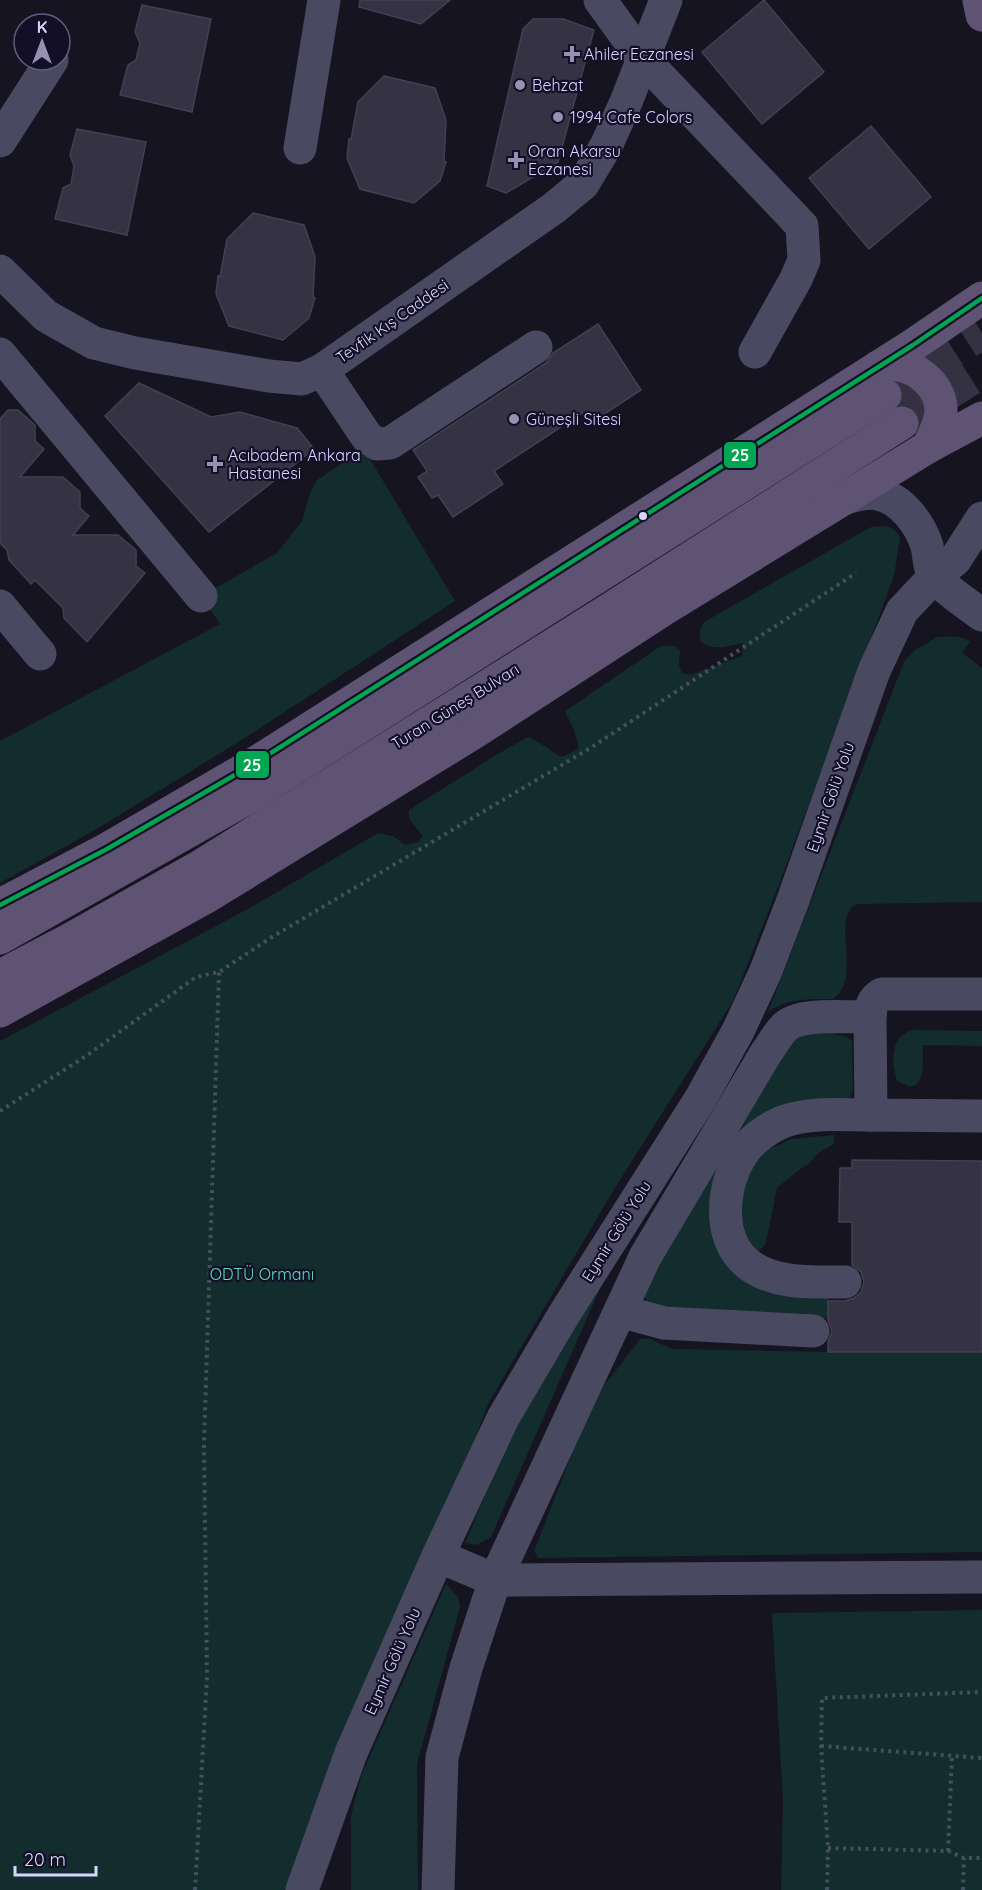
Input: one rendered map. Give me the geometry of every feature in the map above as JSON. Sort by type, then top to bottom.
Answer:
[{"type":"main road","points":[[979,0],[982,15]]},
{"type":"main road","points":[[0,905],[107,849],[252,765],[882,381],[982,298]]},
{"type":"main road","points":[[882,381],[896,365],[911,369],[925,377],[933,386],[938,395],[941,410],[938,428],[928,447]]},
{"type":"main road","name":"Turan Güneş Bulvarı","points":[[0,938],[249,797],[882,381]]},
{"type":"main road","points":[[0,1011],[208,896],[296,843],[475,732],[666,608],[928,447],[982,418]]},
{"type":"main road","name":"Turan Güneş Bulvarı","points":[[0,976],[198,867],[608,611],[902,423]]},
{"type":"street","points":[[300,148],[324,0]]},
{"type":"street","points":[[600,0],[642,58],[802,226],[804,260],[796,279],[755,352]]},
{"type":"street","name":"Tevfik Kış Caddesi","points":[[0,271],[46,316],[94,343],[135,353],[269,376],[302,379],[322,370],[554,208],[583,184],[606,146],[626,102],[666,0]]},
{"type":"street","points":[[0,141],[44,72]]},
{"type":"street","points":[[322,370],[367,437],[377,444],[390,443],[536,347]]},
{"type":"street","points":[[0,354],[201,596]]},
{"type":"street","points":[[842,500],[859,494],[878,494],[906,509],[926,544],[934,577],[982,615]]},
{"type":"street","points":[[934,577],[948,535],[982,495]]},
{"type":"street","name":"Eymir Gölü Yolu","points":[[309,1885],[351,1753],[502,1418],[700,1098],[738,1031],[765,973],[792,903],[874,671],[902,611],[934,577],[955,560],[982,518]]},
{"type":"street","points":[[0,606],[40,654]]},
{"type":"street","points":[[871,1115],[870,1017],[873,1001],[882,994],[982,994]]},
{"type":"street","points":[[438,1890],[442,1757],[466,1668],[495,1580],[645,1257],[766,1053],[783,1029],[795,1020],[802,1019],[870,1017]]},
{"type":"street","points":[[845,1282],[785,1279],[766,1274],[750,1265],[738,1254],[730,1238],[725,1204],[728,1185],[743,1153],[770,1128],[802,1116],[982,1116]]},
{"type":"street","points":[[620,1311],[664,1323],[813,1331]]},
{"type":"street","points":[[438,1556],[495,1580],[982,1577]]},
{"type":"path","points":[[0,1111],[86,1056],[196,977],[219,972],[272,937],[592,747],[856,573]]},
{"type":"path","points":[[195,1890],[207,1677],[204,1443],[219,972]]},
{"type":"path","points":[[827,1890],[828,1848],[821,1746],[822,1698],[982,1692]]},
{"type":"path","points":[[821,1746],[982,1758]]},
{"type":"path","points":[[948,1851],[952,1756]]},
{"type":"path","points":[[828,1848],[948,1851],[964,1858],[982,1858]]},
{"type":"path","points":[[963,1890],[964,1858]]},
{"type":"green space","points":[[364,449],[455,601],[237,743],[95,830],[0,883],[0,741],[220,624],[201,596],[277,553],[302,521],[310,493],[317,480]]},
{"type":"green space","name":"ODTÜ Ormanı","points":[[887,526],[895,530],[900,537],[894,576],[733,1001],[613,1191],[489,1402],[302,1890],[0,1890],[0,1041],[248,909],[378,833],[393,836],[405,845],[418,842],[423,836],[409,819],[409,810],[528,737],[559,756],[568,755],[579,748],[565,711],[661,646],[674,646],[680,650],[679,665],[682,673],[690,675],[742,656],[743,643],[715,647],[700,641],[700,630],[704,622],[871,527]]},
{"type":"green space","points":[[954,636],[966,639],[970,642],[962,653],[982,668],[982,902],[859,904],[853,906],[846,926],[846,979],[841,990],[833,999],[807,999],[791,1002],[768,1012],[904,662],[915,650],[937,637]]},
{"type":"green space","points":[[913,1030],[982,1031],[982,1046],[923,1045],[921,1077],[915,1086],[908,1086],[897,1081],[894,1051],[900,1038]]},
{"type":"green space","points":[[834,1034],[852,1041],[853,1089],[850,1098],[779,1113],[719,1235],[828,1295],[828,1318],[733,1316],[719,1321],[647,1302],[644,1294],[645,1275],[785,1044],[798,1035]]},
{"type":"green space","points":[[834,1135],[834,1144],[817,1154],[808,1165],[777,1188],[766,1243],[757,1254],[738,1234],[738,1180],[759,1154],[791,1139]]},
{"type":"green space","points":[[610,1266],[491,1537],[476,1545],[465,1543],[521,1410]]},
{"type":"green space","points":[[648,1338],[672,1349],[982,1352],[982,1552],[538,1558],[534,1551],[573,1451],[603,1387],[640,1339]]},
{"type":"green space","points":[[446,1584],[458,1597],[460,1607],[417,1764],[418,1890],[351,1890],[351,1816],[361,1776]]},
{"type":"green space","points":[[982,1610],[982,1890],[781,1890],[783,1799],[772,1613]]},
{"type":"building","points":[[360,0],[450,0],[421,24],[359,7]]},
{"type":"building","points":[[764,0],[824,72],[762,124],[702,52]]},
{"type":"building","points":[[142,5],[211,19],[192,112],[120,95],[128,65],[136,60],[140,43],[135,32]]},
{"type":"building","points":[[533,19],[563,19],[594,30],[558,162],[506,193],[487,186],[523,29]]},
{"type":"building","points":[[384,76],[435,88],[446,120],[444,161],[446,162],[440,181],[414,203],[360,189],[347,158],[358,102]]},
{"type":"building","points":[[871,126],[931,197],[869,249],[809,178]]},
{"type":"building","points":[[77,129],[146,142],[127,235],[55,219],[63,188],[71,184],[74,166],[70,155]]},
{"type":"building","points":[[253,213],[304,225],[315,257],[313,297],[315,298],[309,318],[283,340],[229,326],[216,294],[227,239]]},
{"type":"building","name":"Güneşli Sitesi","points":[[598,324],[641,390],[589,424],[582,413],[494,471],[503,484],[453,517],[438,495],[432,498],[418,477],[427,471],[413,450],[546,363],[553,353]]},
{"type":"building","points":[[139,383],[211,417],[240,412],[297,428],[314,449],[209,532],[105,416]]},
{"type":"building","points":[[8,410],[18,410],[35,425],[35,441],[44,449],[20,477],[63,477],[80,492],[80,508],[89,516],[73,535],[118,535],[136,550],[136,566],[145,573],[87,642],[64,618],[63,608],[35,580],[31,584],[9,560],[7,550],[0,543],[0,419]]},
{"type":"building","points":[[852,1160],[982,1161],[982,1352],[828,1352],[828,1342],[832,1331],[828,1320],[828,1301],[845,1301],[854,1298],[861,1292],[864,1282],[861,1272],[852,1265],[852,1222],[839,1222],[840,1168],[852,1168]]},
{"type":"tunnel","points":[[885,395],[982,333]]},
{"type":"tunnel","points":[[902,423],[982,372]]},
{"type":"transit line","name":"25","points":[[0,905],[107,849],[252,765],[913,345],[982,298]]},
{"type":"place","name":"Ahiler Eczanesi","points":[[572,54]]},
{"type":"place","name":"Behzat","points":[[520,85]]},
{"type":"place","name":"1994 Cafe Colors","points":[[558,117]]},
{"type":"place","name":"Oran Akarsu Eczanesi","points":[[516,160]]},
{"type":"place","name":"Güneşli Sitesi","points":[[514,419]]},
{"type":"place","name":"Acıbadem Ankara Hastanesi","points":[[215,464]]}]
